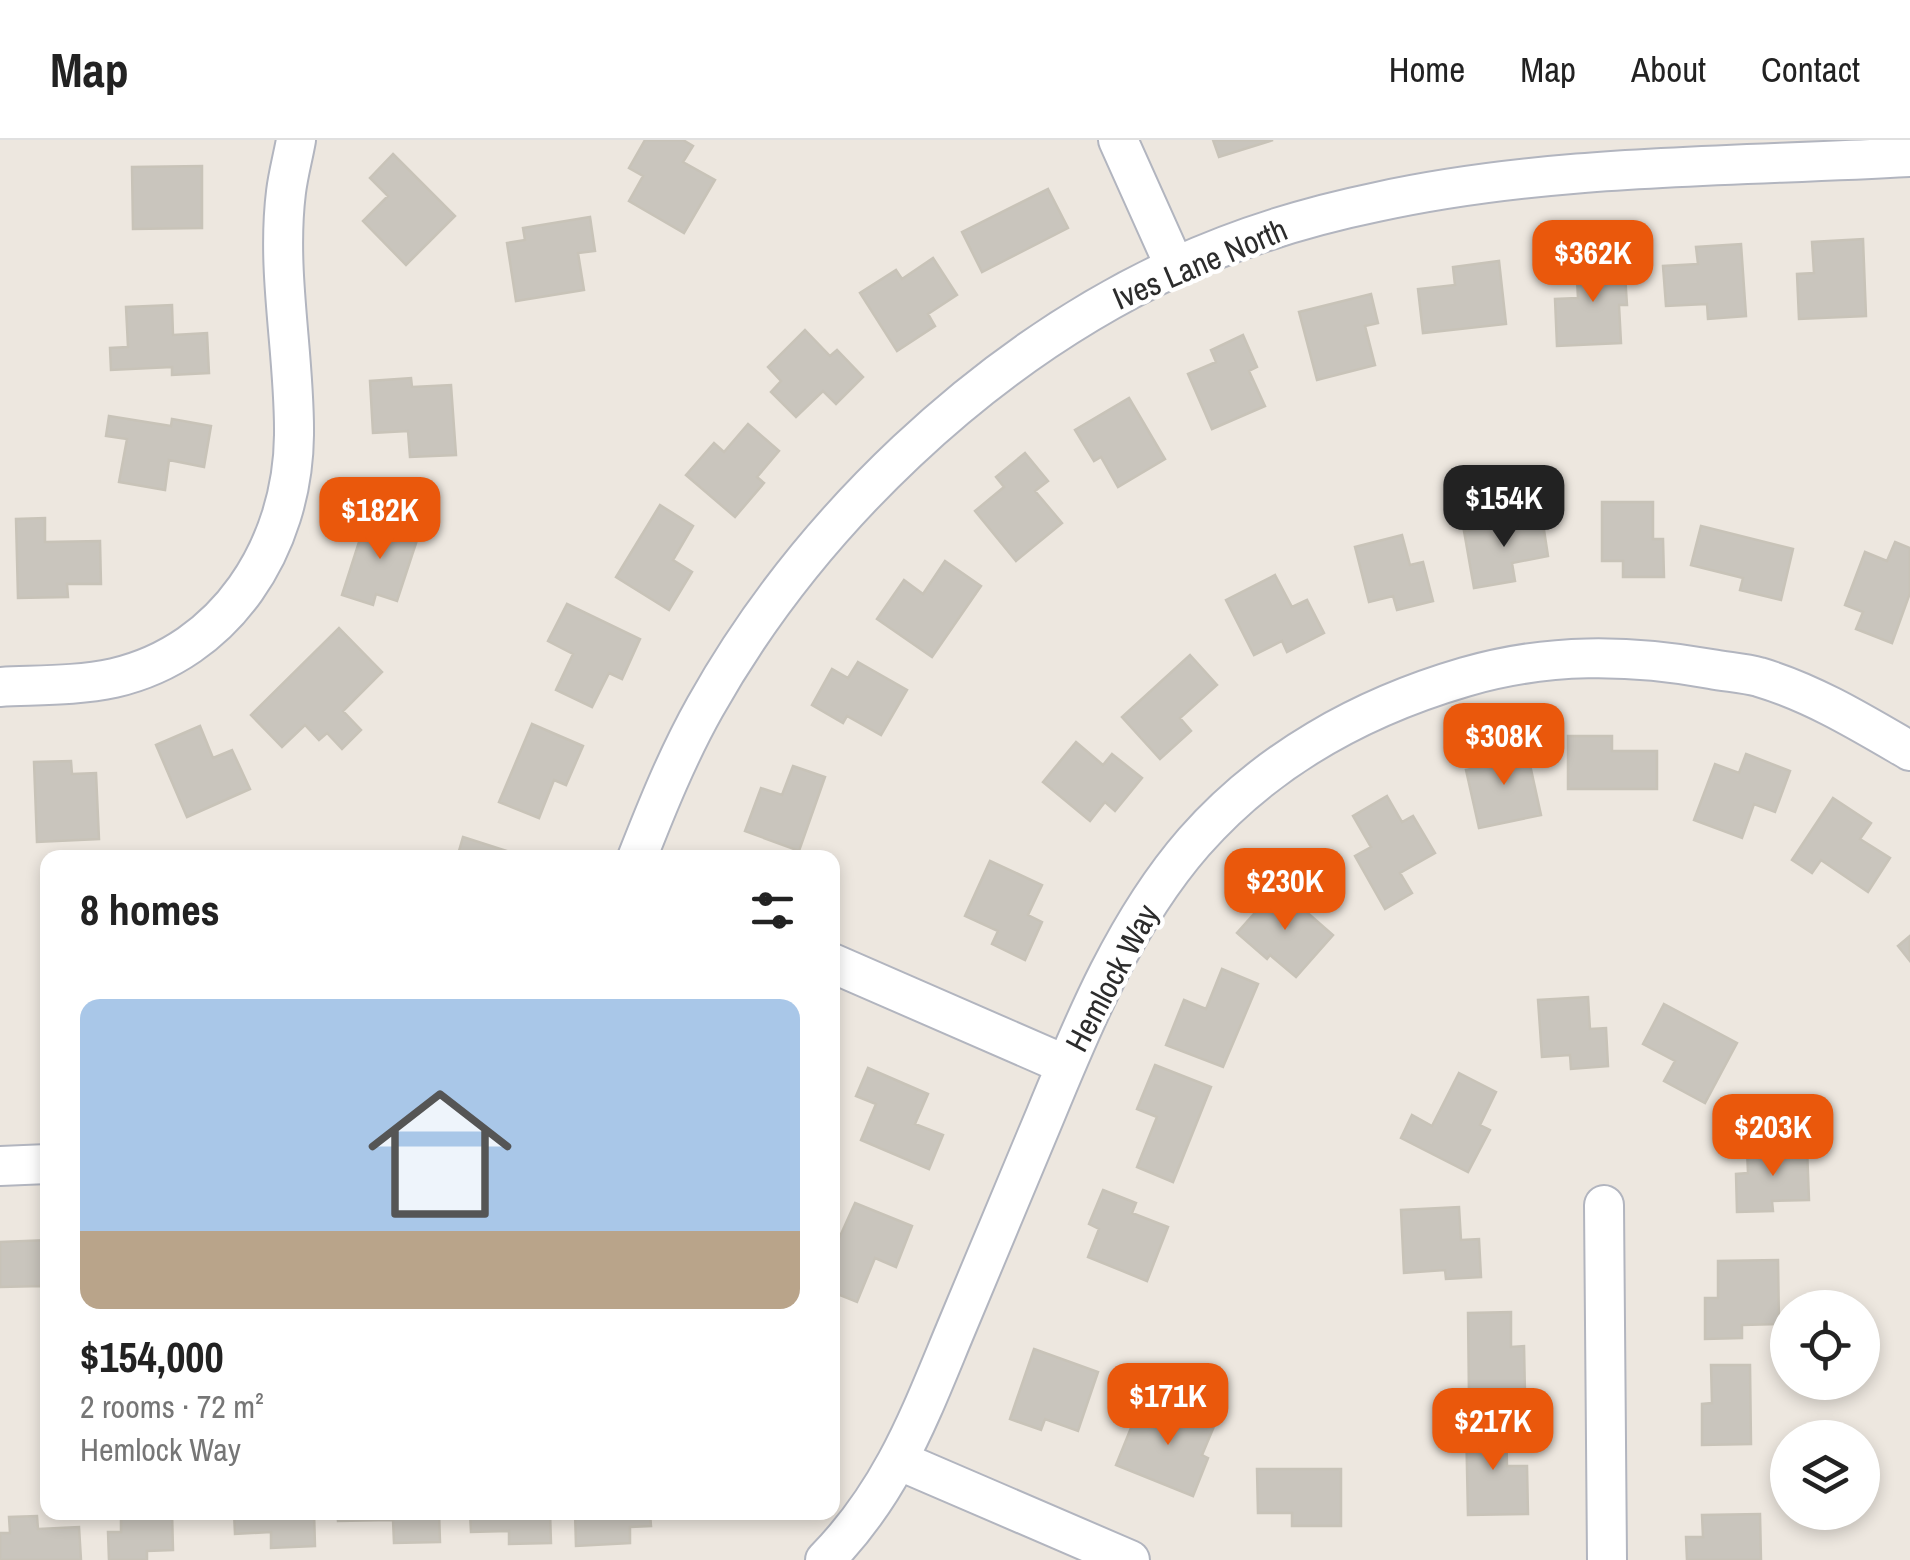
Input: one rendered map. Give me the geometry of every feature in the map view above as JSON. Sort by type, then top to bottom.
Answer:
[{"type":"street","points":[[0,687],[114,678],[167,658],[212,630],[246,590],[273,543],[289,491],[294,436],[285,287],[285,212],[296,140]]},
{"type":"street","points":[[1118,140],[1175,267]]},
{"type":"street","name":"Ives Lane North","points":[[640,850],[706,706],[773,604],[843,514],[925,436],[1011,366],[1097,308],[1175,267],[1222,248],[1376,202],[1457,187],[1558,176],[1910,158]]},
{"type":"street","name":"Hemlock Way","points":[[825,1560],[848,1537],[900,1461],[1066,1065],[1142,912],[1194,842],[1259,780],[1331,731],[1409,694],[1493,669],[1586,656],[1670,662],[1758,677],[1840,710],[1910,751]]},
{"type":"street","points":[[840,966],[1066,1065]]},
{"type":"street","points":[[0,1166],[40,1164]]},
{"type":"street","points":[[1604,1205],[1607,1560]]},
{"type":"street","points":[[900,1461],[1130,1560]]},
{"type":"building","points":[[645,140],[683,140],[693,146],[683,162],[715,180],[684,233],[629,201],[643,176],[629,168]]},
{"type":"building","points":[[1213,140],[1273,140],[1219,157]]},
{"type":"building","points":[[393,154],[455,216],[406,265],[363,221],[388,196],[370,178]]},
{"type":"building","points":[[202,166],[202,228],[133,229],[132,167]]},
{"type":"building","points":[[1048,189],[1068,228],[982,272],[962,232]]},
{"type":"building","points":[[590,217],[595,251],[578,253],[584,290],[516,301],[507,243],[525,240],[523,228]]},
{"type":"building","points":[[1863,239],[1866,316],[1799,319],[1797,274],[1814,273],[1812,242]]},
{"type":"building","points":[[1741,244],[1746,316],[1708,319],[1707,304],[1666,306],[1663,266],[1698,264],[1696,247]]},
{"type":"building","points":[[933,258],[957,295],[928,314],[935,326],[897,351],[860,293],[896,270],[902,279]]},
{"type":"building","points":[[1624,259],[1627,305],[1619,305],[1621,343],[1557,346],[1555,299],[1578,298],[1576,261]]},
{"type":"building","points":[[1499,261],[1506,324],[1423,333],[1418,289],[1455,285],[1453,267]]},
{"type":"building","points":[[1371,294],[1378,323],[1365,326],[1375,365],[1317,380],[1299,312]]},
{"type":"building","points":[[172,305],[173,335],[207,333],[209,373],[172,375],[172,367],[111,370],[110,348],[128,347],[126,307]]},
{"type":"building","points":[[805,330],[830,356],[837,350],[863,377],[836,404],[823,391],[796,417],[771,392],[781,381],[768,367]]},
{"type":"building","points":[[1243,335],[1257,367],[1249,371],[1265,406],[1212,429],[1188,374],[1216,362],[1211,350]]},
{"type":"building","points":[[411,378],[412,387],[451,385],[456,455],[410,457],[408,431],[373,433],[370,381]]},
{"type":"building","points":[[1129,398],[1165,459],[1118,487],[1101,457],[1094,461],[1075,430]]},
{"type":"building","points":[[109,416],[171,426],[172,419],[211,426],[204,467],[169,460],[165,490],[119,482],[127,439],[106,436]]},
{"type":"building","points":[[748,424],[779,451],[757,477],[764,483],[735,517],[686,475],[714,443],[724,452]]},
{"type":"building","points":[[1025,453],[1048,481],[1035,491],[1062,523],[1016,561],[975,511],[1004,487],[996,477]]},
{"type":"building","points":[[1602,502],[1653,502],[1653,539],[1663,539],[1664,577],[1623,577],[1623,561],[1602,561]]},
{"type":"building","points":[[660,505],[693,526],[673,560],[692,572],[669,610],[616,577]]},
{"type":"building","points":[[367,517],[419,534],[397,601],[376,594],[373,605],[342,595]]},
{"type":"building","points":[[1542,517],[1548,556],[1512,563],[1515,581],[1474,588],[1464,531]]},
{"type":"building","points":[[45,518],[45,542],[100,541],[101,584],[67,584],[68,597],[18,598],[16,519]]},
{"type":"building","points":[[1701,526],[1793,549],[1781,600],[1740,590],[1743,578],[1691,565]]},
{"type":"building","points":[[1402,535],[1410,565],[1423,562],[1433,601],[1397,610],[1393,596],[1369,602],[1355,547]]},
{"type":"building","points":[[1895,542],[1910,548],[1910,593],[1892,643],[1856,629],[1863,612],[1845,605],[1865,552],[1887,561]]},
{"type":"building","points":[[945,561],[981,586],[932,657],[877,619],[904,580],[923,594]]},
{"type":"building","points":[[1275,575],[1292,607],[1307,600],[1324,633],[1287,652],[1282,641],[1254,655],[1226,600]]},
{"type":"building","points":[[567,604],[640,639],[622,679],[609,673],[592,707],[556,690],[573,654],[548,641]]},
{"type":"building","points":[[339,628],[382,672],[343,711],[361,730],[342,749],[327,733],[319,740],[305,725],[282,747],[251,715]]},
{"type":"building","points":[[1190,655],[1217,685],[1180,718],[1191,731],[1160,759],[1122,717]]},
{"type":"building","points":[[858,662],[907,690],[881,735],[847,716],[843,723],[812,705],[832,669],[848,678]]},
{"type":"building","points":[[532,724],[583,746],[566,785],[554,780],[539,818],[499,802]]},
{"type":"building","points":[[200,726],[213,758],[232,750],[250,789],[187,817],[156,745]]},
{"type":"building","points":[[1568,736],[1612,736],[1612,751],[1657,751],[1657,789],[1568,789]]},
{"type":"building","points":[[1076,742],[1103,765],[1112,754],[1142,778],[1115,811],[1105,802],[1090,821],[1043,782]]},
{"type":"building","points":[[1525,742],[1541,815],[1479,828],[1466,770],[1496,764],[1494,749]]},
{"type":"building","points":[[1746,754],[1790,771],[1775,812],[1754,804],[1742,838],[1694,820],[1715,764],[1739,773]]},
{"type":"building","points":[[71,761],[72,774],[96,773],[99,839],[37,842],[34,762]]},
{"type":"building","points":[[793,766],[825,777],[799,850],[745,831],[761,788],[782,795]]},
{"type":"building","points":[[1387,796],[1402,822],[1413,816],[1435,853],[1400,873],[1412,893],[1385,909],[1355,856],[1371,847],[1353,816]]},
{"type":"building","points":[[1833,798],[1871,823],[1860,839],[1890,858],[1868,892],[1821,860],[1812,873],[1792,860]]},
{"type":"building","points":[[463,837],[504,850],[459,850]]},
{"type":"building","points":[[990,861],[1042,885],[1028,915],[1042,922],[1025,960],[992,944],[998,931],[965,916]]},
{"type":"building","points":[[1278,887],[1333,935],[1296,977],[1237,933]]},
{"type":"building","points":[[1910,936],[1910,961],[1898,946]]},
{"type":"building","points":[[1222,969],[1258,984],[1223,1067],[1166,1045],[1184,1000],[1206,1009]]},
{"type":"building","points":[[1588,997],[1590,1029],[1606,1028],[1608,1066],[1571,1069],[1570,1055],[1542,1057],[1538,1000]]},
{"type":"building","points":[[1664,1004],[1737,1043],[1705,1103],[1664,1081],[1675,1061],[1643,1044]]},
{"type":"building","points":[[1155,1065],[1211,1087],[1173,1182],[1137,1167],[1157,1117],[1137,1109]]},
{"type":"building","points":[[868,1068],[928,1094],[915,1124],[943,1135],[929,1169],[861,1140],[876,1104],[856,1096]]},
{"type":"building","points":[[1459,1073],[1496,1092],[1480,1125],[1490,1130],[1468,1172],[1401,1138],[1412,1115],[1432,1126]]},
{"type":"building","points":[[1807,1148],[1809,1200],[1772,1201],[1773,1211],[1737,1212],[1736,1174],[1748,1173],[1747,1150]]},
{"type":"building","points":[[1103,1190],[1136,1203],[1132,1213],[1168,1227],[1147,1281],[1088,1257],[1099,1229],[1089,1224]]},
{"type":"building","points":[[855,1203],[912,1226],[896,1267],[875,1258],[857,1302],[840,1295],[840,1236]]},
{"type":"building","points":[[1459,1207],[1461,1240],[1479,1239],[1481,1277],[1446,1279],[1445,1270],[1404,1273],[1401,1210]]},
{"type":"building","points":[[40,1240],[40,1286],[0,1287],[0,1242]]},
{"type":"building","points":[[1778,1260],[1778,1290],[1770,1290],[1770,1324],[1742,1325],[1742,1338],[1705,1339],[1705,1298],[1718,1298],[1718,1261]]},
{"type":"building","points":[[1511,1312],[1511,1347],[1524,1346],[1525,1395],[1469,1396],[1468,1313]]},
{"type":"building","points":[[1034,1349],[1098,1372],[1078,1431],[1045,1419],[1041,1430],[1010,1419]]},
{"type":"building","points":[[1711,1365],[1750,1365],[1751,1444],[1702,1445],[1702,1404],[1712,1403]]},
{"type":"building","points":[[1163,1403],[1215,1424],[1202,1455],[1208,1458],[1193,1496],[1116,1465],[1137,1413],[1156,1420]]},
{"type":"building","points":[[1466,1422],[1506,1422],[1507,1466],[1527,1466],[1528,1514],[1468,1515]]},
{"type":"building","points":[[1257,1469],[1341,1469],[1341,1526],[1292,1526],[1292,1513],[1258,1513]]},
{"type":"building","points":[[1760,1514],[1761,1560],[1687,1560],[1686,1537],[1703,1537],[1702,1515]]},
{"type":"building","points":[[37,1516],[38,1529],[79,1527],[81,1560],[0,1560],[0,1533],[10,1533],[9,1517]]},
{"type":"building","points":[[121,1520],[172,1520],[173,1550],[147,1551],[147,1560],[109,1560],[108,1532],[121,1532]]},
{"type":"building","points":[[234,1520],[314,1520],[315,1546],[271,1548],[271,1532],[235,1534]]},
{"type":"building","points":[[393,1520],[439,1520],[440,1542],[394,1543]]},
{"type":"building","points":[[470,1520],[550,1520],[551,1543],[509,1544],[509,1531],[471,1532]]},
{"type":"building","points":[[575,1520],[651,1520],[651,1526],[630,1527],[630,1543],[576,1546]]}]
